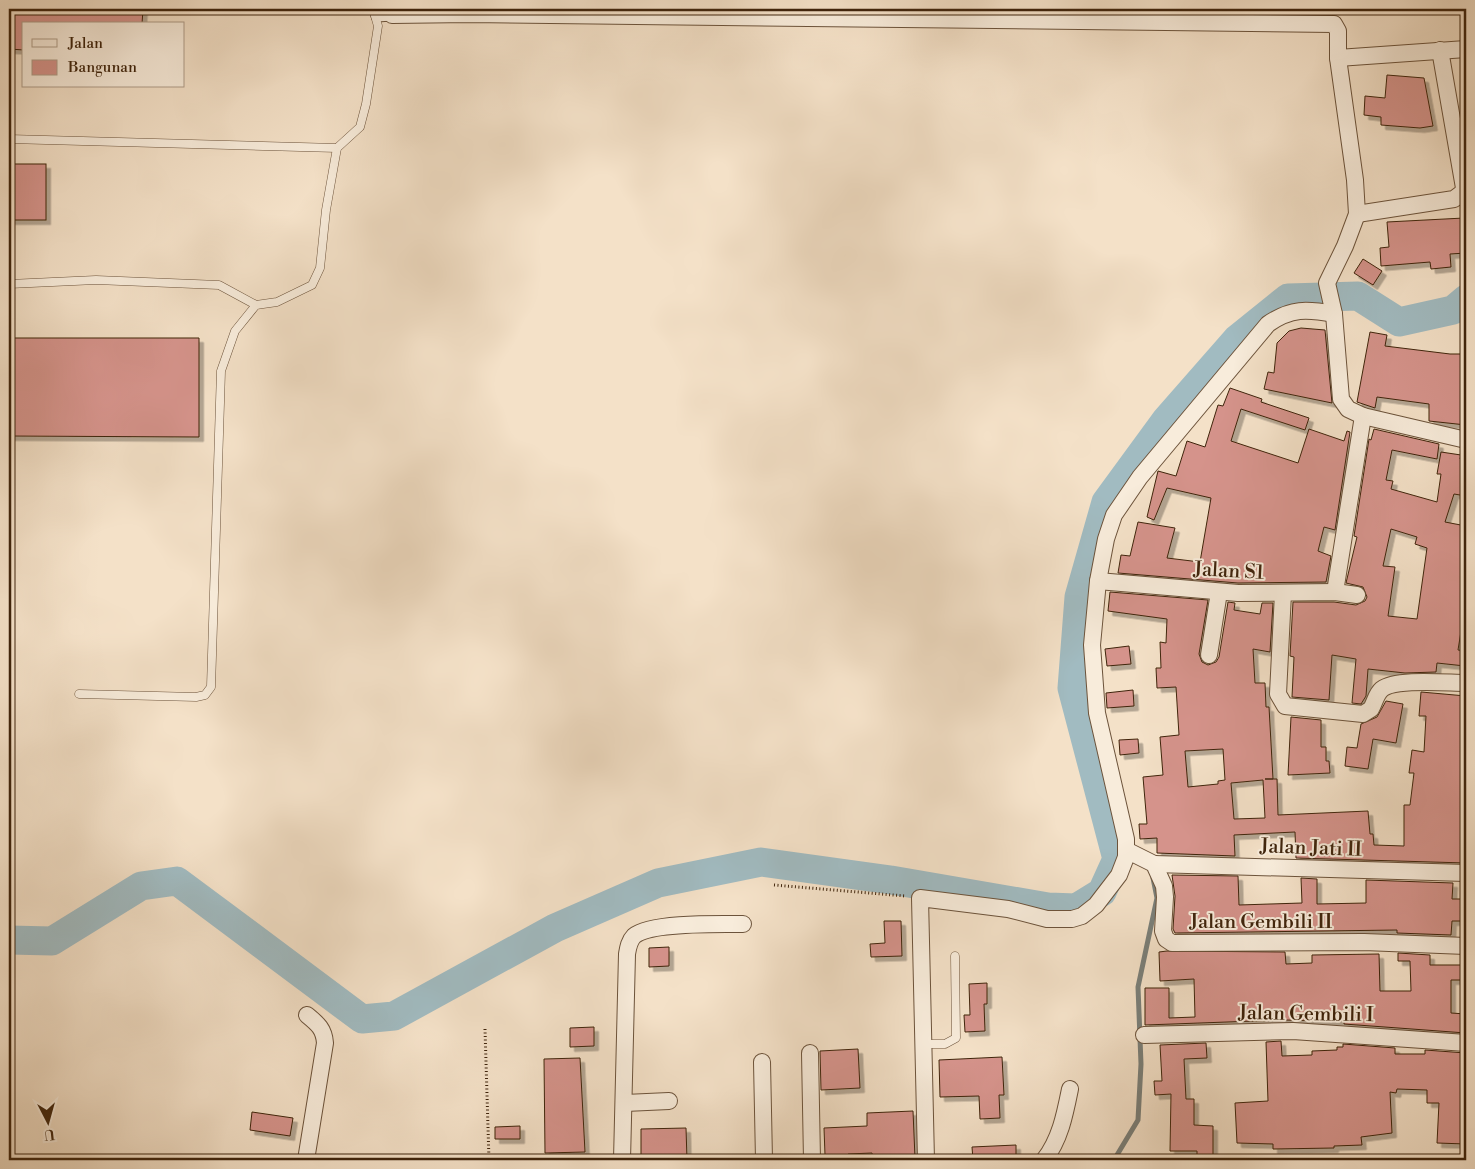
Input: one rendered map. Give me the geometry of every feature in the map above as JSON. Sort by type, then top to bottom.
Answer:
[{"type":"street","points":[[383,12],[1327,22],[1334,24],[1338,29],[1338,58],[1354,180],[1356,214],[1327,283],[1333,310],[1342,399],[1348,409],[1363,416],[1466,440]]},
{"type":"street","points":[[1338,58],[1466,48]]},
{"type":"street","points":[[1356,214],[1451,199],[1462,193],[1464,188],[1454,123],[1440,50]]},
{"type":"street","points":[[926,1160],[920,898],[1008,909],[1047,919],[1072,919],[1090,911],[1104,898],[1125,858],[1126,838],[1113,774],[1097,713],[1093,680],[1092,645],[1098,581],[1106,538],[1114,515],[1140,476],[1262,332],[1278,317],[1288,312],[1333,310]]},
{"type":"street","points":[[1335,592],[1363,416]]},
{"type":"street","name":"Jalan S1","points":[[1098,581],[1219,592],[1335,592],[1357,595]]},
{"type":"street","points":[[1209,655],[1219,592]]},
{"type":"street","points":[[1283,593],[1278,694],[1285,706],[1363,714],[1371,709],[1377,694],[1386,686],[1403,683],[1466,683]]},
{"type":"street","points":[[1125,858],[1154,864]]},
{"type":"street","name":"Jalan Jati II","points":[[1154,864],[1466,873]]},
{"type":"street","name":"Jalan Gembili II","points":[[1154,864],[1164,886],[1163,930],[1166,939],[1172,944],[1364,942],[1466,946]]},
{"type":"street","points":[[622,1160],[625,1103],[627,954],[631,941],[637,934],[660,928],[696,923],[743,924]]},
{"type":"street","points":[[306,1160],[325,1043],[324,1033],[320,1026],[308,1015]]},
{"type":"street","name":"Jalan Gembili I","points":[[1144,1035],[1293,1031],[1466,1043]]},
{"type":"street","points":[[810,1053],[812,1160]]},
{"type":"street","points":[[762,1062],[764,1160]]},
{"type":"street","points":[[1044,1160],[1050,1152],[1064,1120],[1070,1090]]},
{"type":"street","points":[[625,1103],[669,1101]]},
{"type":"lane","points":[[9,284],[96,280],[219,285],[256,305],[277,302],[312,285],[320,268],[326,210],[337,148],[360,127],[383,12]]},
{"type":"lane","points":[[9,139],[337,148]]},
{"type":"lane","points":[[78,694],[196,697],[205,695],[212,687],[221,371],[235,331],[256,305]]},
{"type":"lane","points":[[922,1044],[945,1044],[956,1038],[955,956]]},
{"type":"path","points":[[774,884],[920,898]]},
{"type":"path","points":[[485,1029],[489,1160]]},
{"type":"building","points":[[9,9],[143,9],[142,22],[22,22],[22,50],[9,49]]},
{"type":"building","points":[[1387,75],[1424,78],[1433,126],[1420,128],[1381,125],[1381,117],[1364,115],[1365,96],[1385,98]]},
{"type":"building","points":[[9,164],[46,164],[46,220],[9,220]]},
{"type":"building","points":[[1464,218],[1466,253],[1450,254],[1451,267],[1431,269],[1430,262],[1381,266],[1380,248],[1389,247],[1387,222]]},
{"type":"building","points":[[1363,259],[1382,271],[1373,285],[1354,273]]},
{"type":"building","points":[[1301,328],[1325,330],[1332,403],[1264,389],[1268,372],[1274,373],[1277,343],[1289,331]]},
{"type":"building","points":[[1370,332],[1387,335],[1385,346],[1450,354],[1466,354],[1466,425],[1429,421],[1429,404],[1377,397],[1375,408],[1357,402]]},
{"type":"building","points":[[9,338],[199,338],[199,437],[9,436]]},
{"type":"building","points":[[1230,388],[1262,399],[1261,402],[1309,418],[1305,430],[1241,409],[1231,441],[1298,463],[1309,429],[1344,441],[1347,431],[1350,432],[1335,530],[1324,527],[1318,551],[1331,556],[1326,582],[1238,583],[1118,573],[1121,555],[1130,556],[1138,522],[1175,528],[1167,558],[1200,562],[1211,498],[1167,488],[1154,520],[1147,517],[1158,471],[1176,476],[1187,441],[1205,447],[1218,405],[1223,406]]},
{"type":"building","points":[[1374,429],[1439,444],[1437,459],[1392,450],[1386,480],[1393,481],[1391,489],[1437,502],[1441,474],[1437,474],[1441,452],[1461,455],[1460,459],[1466,460],[1466,496],[1454,494],[1445,522],[1466,526],[1466,600],[1458,650],[1466,651],[1465,666],[1437,663],[1436,672],[1405,673],[1368,669],[1366,696],[1361,704],[1352,703],[1356,659],[1332,655],[1329,700],[1292,697],[1294,657],[1290,656],[1293,602],[1334,602],[1356,605],[1365,601],[1367,597],[1363,587],[1346,583],[1357,537],[1354,536],[1369,439],[1371,440]],"holes":[[[1391,529],[1417,537],[1415,544],[1427,548],[1417,619],[1388,616],[1395,567],[1383,566]]]},
{"type":"building","points":[[1110,592],[1208,600],[1199,654],[1202,662],[1208,665],[1216,662],[1219,657],[1228,602],[1235,603],[1234,610],[1260,614],[1262,603],[1273,603],[1270,652],[1253,649],[1255,683],[1265,683],[1266,707],[1269,707],[1273,779],[1277,779],[1278,815],[1368,811],[1370,834],[1373,834],[1374,845],[1404,846],[1404,805],[1410,805],[1414,773],[1409,773],[1412,750],[1424,752],[1426,716],[1419,716],[1421,692],[1466,696],[1464,806],[1466,806],[1466,863],[1296,858],[1295,832],[1234,835],[1235,856],[1157,853],[1157,838],[1140,839],[1139,824],[1147,824],[1143,777],[1163,775],[1160,737],[1179,735],[1176,687],[1157,688],[1156,668],[1161,668],[1160,642],[1166,643],[1167,619],[1108,611]],"holes":[[[1223,749],[1225,780],[1218,781],[1218,784],[1188,787],[1185,751]],[[1263,780],[1265,818],[1234,819],[1231,783]]]},
{"type":"building","points":[[1129,646],[1131,664],[1107,666],[1105,649]]},
{"type":"building","points":[[1133,690],[1134,706],[1107,708],[1106,693]]},
{"type":"building","points":[[1386,701],[1403,704],[1396,743],[1373,739],[1368,769],[1345,766],[1347,747],[1357,748],[1361,724],[1377,717]]},
{"type":"building","points":[[1291,717],[1321,720],[1321,747],[1326,747],[1326,761],[1329,761],[1330,773],[1288,775]]},
{"type":"building","points":[[1138,739],[1139,753],[1120,755],[1119,740]]},
{"type":"building","points":[[1172,875],[1238,876],[1239,905],[1302,903],[1301,878],[1317,879],[1317,904],[1366,903],[1366,880],[1453,883],[1452,899],[1466,899],[1466,921],[1452,921],[1451,935],[1397,933],[1397,930],[1175,933],[1173,929],[1175,896]]},
{"type":"building","points":[[884,921],[901,921],[902,956],[871,957],[870,944],[885,943]]},
{"type":"building","points":[[669,947],[669,966],[649,967],[649,948]]},
{"type":"building","points":[[1159,952],[1285,952],[1286,964],[1312,963],[1312,955],[1379,954],[1380,991],[1411,991],[1410,961],[1398,961],[1398,953],[1430,955],[1430,965],[1466,965],[1466,980],[1451,980],[1451,1013],[1466,1014],[1466,1033],[1344,1024],[1344,1021],[1282,1020],[1145,1025],[1145,988],[1169,988],[1169,1018],[1195,1017],[1194,979],[1160,981]]},
{"type":"building","points":[[987,983],[987,1004],[984,1004],[985,1031],[965,1032],[964,1015],[970,1015],[969,984]]},
{"type":"building","points":[[594,1027],[594,1046],[570,1047],[570,1028]]},
{"type":"building","points":[[1281,1041],[1282,1056],[1312,1055],[1312,1051],[1337,1050],[1337,1047],[1343,1047],[1343,1044],[1395,1048],[1395,1054],[1425,1054],[1425,1050],[1466,1053],[1466,1144],[1437,1143],[1439,1103],[1427,1103],[1427,1090],[1397,1089],[1396,1093],[1390,1092],[1392,1133],[1361,1137],[1362,1145],[1334,1146],[1334,1148],[1273,1149],[1273,1144],[1237,1143],[1235,1103],[1268,1101],[1266,1042]]},
{"type":"building","points":[[1206,1043],[1207,1058],[1184,1059],[1186,1099],[1194,1099],[1194,1125],[1213,1126],[1213,1155],[1197,1155],[1197,1151],[1170,1151],[1171,1094],[1155,1095],[1154,1081],[1162,1081],[1160,1045]]},
{"type":"building","points":[[858,1049],[860,1088],[821,1090],[820,1051]]},
{"type":"building","points":[[1002,1057],[1004,1095],[999,1095],[1000,1118],[980,1119],[979,1096],[940,1097],[939,1060]]},
{"type":"building","points":[[580,1058],[585,1152],[545,1153],[544,1059]]},
{"type":"building","points":[[913,1111],[915,1158],[873,1160],[872,1153],[848,1154],[848,1160],[831,1160],[831,1155],[825,1155],[824,1128],[867,1126],[867,1113]]},
{"type":"building","points":[[252,1112],[293,1118],[290,1136],[250,1130]]},
{"type":"building","points":[[520,1126],[520,1139],[495,1139],[495,1127]]},
{"type":"building","points":[[686,1128],[687,1160],[641,1160],[641,1129]]},
{"type":"building","points":[[1016,1145],[1016,1160],[973,1160],[972,1147]]},
{"type":"waterway","points":[[9,940],[52,941],[141,886],[177,881],[362,1019],[394,1016],[555,928],[658,883],[761,862],[891,880],[1048,907],[1076,908],[1102,892],[1117,859],[1072,688],[1079,597],[1106,502],[1166,420],[1237,339],[1288,298],[1358,296],[1399,322],[1453,310],[1466,299]]},
{"type":"waterway","points":[[1114,1160],[1138,1120],[1141,1064],[1138,987],[1157,898],[1153,878]]}]
